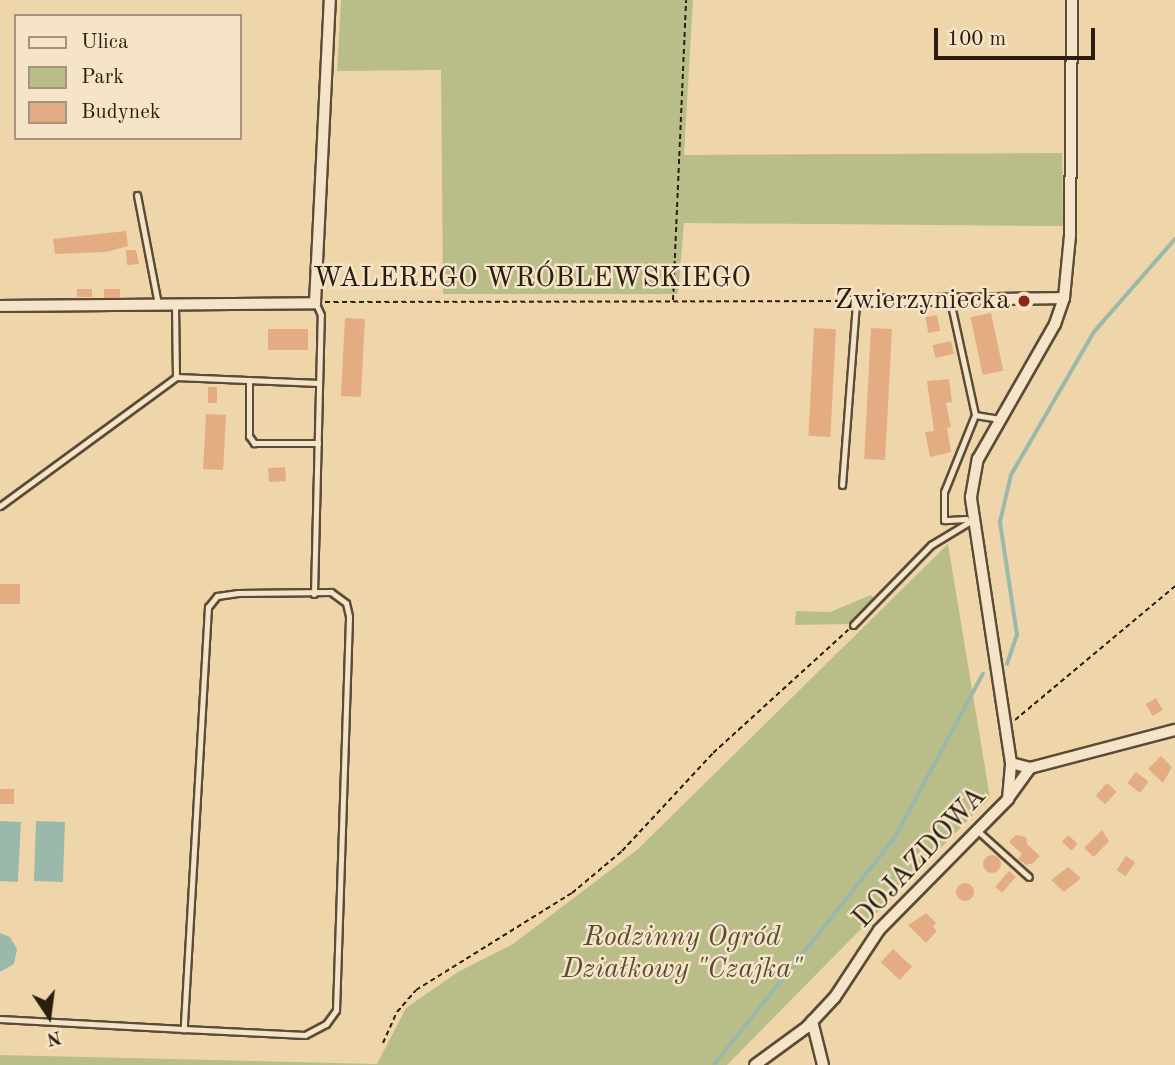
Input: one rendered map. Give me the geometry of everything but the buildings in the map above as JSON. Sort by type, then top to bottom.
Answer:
[{"type":"street","points":[[315,303],[330,0]]},
{"type":"street","points":[[1011,763],[971,497],[978,459],[1055,324],[1064,298],[1070,236],[1072,0]]},
{"type":"street","points":[[856,301],[1064,298]]},
{"type":"street","name":"WALEREGO WRÓBLEWSKIEGO","points":[[0,306],[315,303]]},
{"type":"street","name":"DOJAZDOWA","points":[[754,1065],[812,1021],[835,997],[879,930],[979,832],[1007,799],[1011,763],[1030,768],[1175,730]]},
{"type":"street","points":[[1007,799],[1030,768]]},
{"type":"street","points":[[812,1021],[823,1065]]},
{"type":"lane","points":[[137,195],[158,304]]},
{"type":"lane","points":[[950,300],[975,415],[948,478],[944,520],[974,519]]},
{"type":"lane","points":[[842,485],[856,301]]},
{"type":"lane","points":[[314,594],[321,315],[315,303]]},
{"type":"lane","points":[[175,304],[176,377]]},
{"type":"lane","points":[[0,506],[176,377],[319,383]]},
{"type":"lane","points":[[249,380],[249,436],[254,443],[318,443]]},
{"type":"lane","points":[[975,415],[1001,419]]},
{"type":"lane","points":[[853,625],[931,545],[974,519]]},
{"type":"lane","points":[[0,1019],[184,1029],[305,1035],[326,1024],[336,1010],[349,616],[346,603],[331,592],[238,593],[217,596],[208,607],[184,1029]]},
{"type":"lane","points":[[979,832],[1029,877]]},
{"type":"path","points":[[673,301],[686,0]]},
{"type":"path","name":"WALEREGO WRÓBLEWSKIEGO","points":[[315,303],[856,301]]},
{"type":"path","points":[[1004,723],[1021,718],[1175,586]]},
{"type":"path","points":[[383,1043],[397,1012],[416,989],[572,893],[622,851],[713,753],[853,625]]},
{"type":"green space","points":[[341,0],[693,0],[684,155],[1062,153],[1063,226],[684,223],[678,294],[443,294],[441,70],[337,71]]},
{"type":"green space","name":"Rodzinny Ogród Działkowy \"Czajka\"","points":[[948,544],[990,798],[727,1065],[0,1065],[0,1055],[377,1064],[406,1008],[458,972],[513,944],[637,850]]},
{"type":"green space","points":[[871,595],[875,599],[848,624],[795,625],[796,611],[830,612]]},
{"type":"shaded area","points":[[0,821],[21,822],[18,882],[0,881]]},
{"type":"shaded area","points":[[36,821],[65,822],[63,882],[34,881]]},
{"type":"shaded area","points":[[0,933],[10,937],[17,949],[14,964],[0,972]]},
{"type":"waterway","points":[[1007,664],[1017,635],[1000,522],[1011,475],[1094,332],[1175,239]]},
{"type":"waterway","points":[[714,1065],[894,839],[983,674]]},
{"type":"place","name":"Zwierzyniecka","points":[[1024,301]]}]
